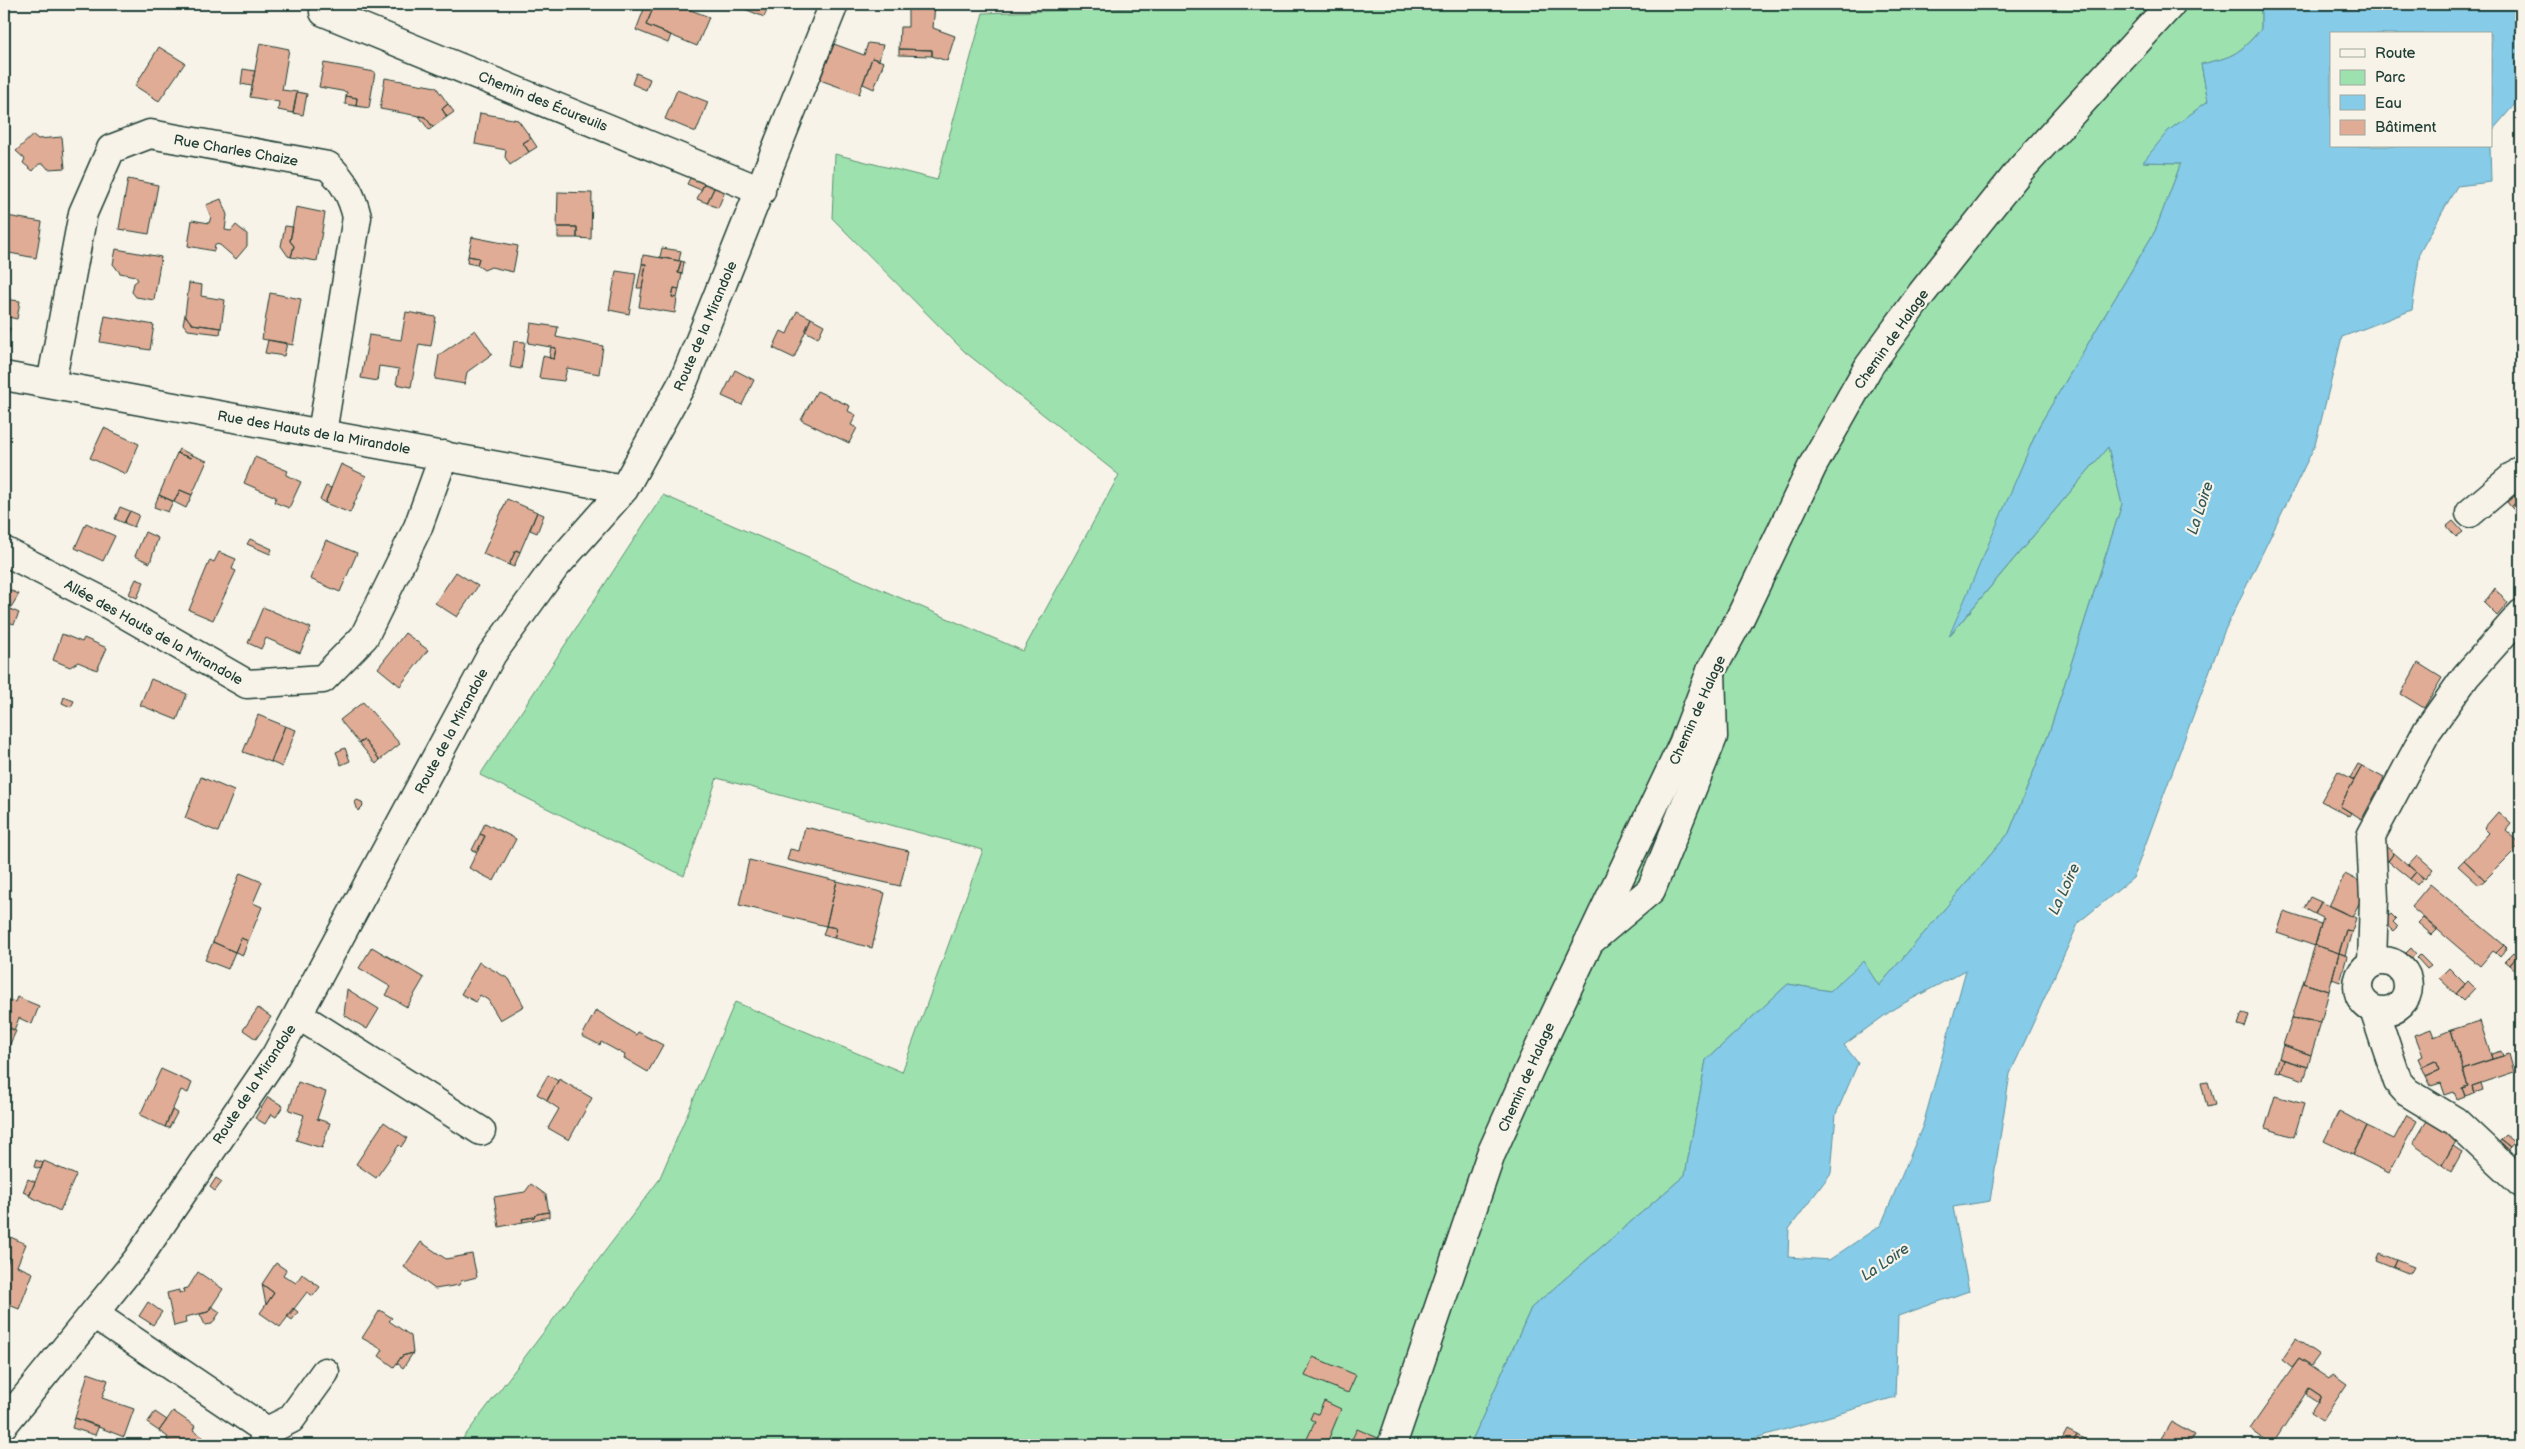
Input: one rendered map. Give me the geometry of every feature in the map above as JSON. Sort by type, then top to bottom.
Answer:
[{"type":"street","name":"Route de la Mirandole","points":[[4,1424],[143,1252],[276,1054],[492,654],[555,567],[624,489],[684,380],[834,4]]},
{"type":"street","name":"Chemin de Halage","points":[[1392,1445],[1491,1154],[1588,942],[1683,744],[1711,671],[1740,618],[1813,465],[1869,366],[1922,293],[2020,170],[2171,4]]},
{"type":"street","name":"Chemin des Écureuils","points":[[324,12],[761,191]]},
{"type":"street","name":"Rue Charles Chaize","points":[[50,384],[83,213],[111,149],[150,134],[318,164],[328,166],[341,179],[353,198],[357,217],[322,433]]},
{"type":"street","name":"Rue des Hauts de la Mirandole","points":[[4,376],[624,489]]},
{"type":"street","name":"Allée des Hauts de la Mirandole","points":[[4,551],[106,603],[247,684],[323,679],[364,637],[418,527],[444,455]]},
{"type":"street","points":[[2470,513],[2521,470]]},
{"type":"street","points":[[2372,963],[2374,899],[2371,836],[2427,730],[2466,676],[2521,614]]},
{"type":"street","points":[[2374,1010],[2391,1011],[2399,1006],[2408,993],[2406,976],[2396,964],[2380,961],[2372,963],[2365,968],[2357,983],[2361,1000],[2374,1010],[2398,1082],[2407,1092],[2455,1121],[2521,1183]]},
{"type":"street","points":[[298,1015],[481,1131]]},
{"type":"street","points":[[94,1314],[264,1438],[292,1419],[325,1372]]},
{"type":"green space","points":[[1257,4],[2264,4],[2261,7],[2261,29],[2247,44],[2229,56],[2201,64],[2208,101],[2168,131],[2144,162],[2181,163],[2155,231],[2039,426],[1951,634],[2108,447],[2122,504],[2049,733],[2009,833],[1879,986],[1863,962],[1830,991],[1788,984],[1706,1060],[1685,1175],[1531,1308],[1470,1445],[458,1445],[659,1180],[735,1002],[902,1072],[983,850],[717,778],[684,876],[480,775],[663,495],[1023,651],[1119,475],[965,352],[832,218],[835,154],[937,180],[983,13]]},
{"type":"water","name":"La Loire","points":[[2264,4],[2521,4],[2521,97],[2492,131],[2492,32],[2330,32],[2330,148],[2490,148],[2491,182],[2457,186],[2420,252],[2412,310],[2342,337],[2315,445],[2224,632],[2133,878],[2079,922],[2010,1074],[1990,1201],[1953,1207],[1969,1291],[1898,1316],[1895,1397],[1732,1445],[1470,1445],[1531,1308],[1685,1175],[1706,1060],[1788,984],[1830,991],[1863,961],[1879,986],[2009,833],[2049,733],[2122,504],[2108,447],[1949,636],[2039,426],[2155,231],[2181,163],[2143,162],[2168,131],[2208,101],[2201,64],[2235,53],[2247,44],[2261,29],[2261,7]],"holes":[[[1966,970],[1923,1125],[1881,1225],[1829,1260],[1788,1257],[1789,1229],[1831,1173],[1836,1114],[1858,1063],[1844,1045],[1895,1008]]]},
{"type":"building","points":[[646,4],[655,4],[646,25],[671,35],[668,43],[636,30]]},
{"type":"building","points":[[655,4],[675,4],[709,17],[697,46],[646,25]]},
{"type":"building","points":[[733,4],[770,4],[764,17]]},
{"type":"building","points":[[935,5],[933,28],[955,36],[947,61],[932,56],[932,50],[899,49],[900,27],[908,27],[908,6]]},
{"type":"building","points":[[260,43],[289,49],[282,90],[297,92],[293,113],[278,110],[279,102],[250,97]]},
{"type":"building","points":[[868,43],[883,45],[879,60],[872,58],[859,94],[820,80],[834,44],[864,55]]},
{"type":"building","points":[[159,47],[185,63],[159,101],[135,86]]},
{"type":"building","points":[[899,49],[932,50],[932,56],[899,55]]},
{"type":"building","points":[[872,58],[884,62],[874,89],[863,84]]},
{"type":"building","points":[[324,63],[375,72],[369,108],[356,106],[357,98],[346,96],[347,92],[319,87]]},
{"type":"building","points":[[243,69],[255,71],[252,86],[241,84]]},
{"type":"building","points":[[636,73],[650,79],[646,90],[632,84]]},
{"type":"building","points":[[385,78],[436,87],[448,104],[442,109],[447,117],[433,127],[425,117],[380,109]]},
{"type":"building","points":[[677,90],[708,102],[696,132],[665,119]]},
{"type":"building","points":[[297,92],[307,94],[303,115],[293,113]]},
{"type":"building","points":[[346,96],[357,98],[356,106],[345,104]]},
{"type":"building","points":[[448,104],[454,112],[447,117],[442,109]]},
{"type":"building","points":[[480,113],[518,120],[531,138],[523,143],[529,152],[510,165],[505,157],[506,150],[475,144]]},
{"type":"building","points":[[419,116],[425,117],[433,127],[429,130]]},
{"type":"building","points":[[33,135],[38,139],[62,137],[65,168],[48,169],[44,164],[39,164],[33,171],[23,163],[25,159],[16,151]]},
{"type":"building","points":[[531,138],[537,147],[529,152],[523,143]]},
{"type":"building","points":[[692,174],[706,180],[701,190],[687,184]]},
{"type":"building","points":[[128,179],[158,185],[149,234],[119,229]]},
{"type":"building","points":[[706,180],[716,184],[707,203],[697,199]]},
{"type":"building","points":[[716,184],[726,189],[718,208],[707,203]]},
{"type":"building","points":[[558,192],[592,193],[591,239],[577,238],[577,227],[557,227]]},
{"type":"building","points":[[221,199],[227,215],[225,230],[231,231],[236,225],[247,234],[247,246],[236,259],[220,245],[215,244],[214,251],[188,246],[192,220],[209,223],[211,217],[206,205]]},
{"type":"building","points":[[296,207],[325,213],[317,261],[291,257],[294,246],[290,241]]},
{"type":"building","points":[[7,216],[42,222],[36,258],[4,252]]},
{"type":"building","points":[[285,226],[293,227],[290,241],[294,246],[291,257],[288,256],[281,246]]},
{"type":"building","points":[[558,227],[577,227],[577,238],[558,238]]},
{"type":"building","points":[[472,237],[518,246],[513,272],[491,267],[484,270],[477,265],[479,258],[468,256]]},
{"type":"building","points":[[662,248],[681,251],[679,261],[660,257]]},
{"type":"building","points":[[116,249],[161,257],[154,300],[136,297],[132,292],[134,283],[138,280],[135,276],[120,273],[113,264]]},
{"type":"building","points":[[643,255],[681,261],[678,273],[682,274],[679,289],[674,288],[672,297],[677,298],[675,313],[639,307],[646,264],[642,264]]},
{"type":"building","points":[[468,256],[479,258],[477,265],[467,263]]},
{"type":"building","points":[[681,261],[684,262],[682,274],[678,273]]},
{"type":"building","points":[[642,264],[646,264],[642,288],[637,288]]},
{"type":"building","points":[[616,271],[636,274],[629,314],[609,310]]},
{"type":"building","points":[[189,283],[202,285],[201,296],[225,300],[221,328],[192,324],[185,315]]},
{"type":"building","points":[[674,288],[679,289],[677,298],[672,297]]},
{"type":"building","points":[[270,293],[301,299],[293,345],[262,339]]},
{"type":"building","points":[[4,299],[20,301],[17,319],[8,317],[6,327],[10,328],[7,341],[4,340]]},
{"type":"building","points":[[797,311],[811,318],[794,358],[773,348],[781,331],[787,334]]},
{"type":"building","points":[[406,312],[436,317],[431,346],[419,344],[411,387],[396,384],[399,369],[379,366],[377,381],[361,378],[369,335],[401,340]]},
{"type":"building","points":[[185,315],[192,324],[221,328],[220,334],[188,330],[183,324]]},
{"type":"building","points":[[105,316],[154,325],[150,350],[100,342]]},
{"type":"building","points":[[811,318],[824,325],[818,338],[805,331]]},
{"type":"building","points":[[531,323],[558,327],[556,337],[603,346],[599,374],[567,368],[564,381],[539,378],[543,356],[554,359],[556,348],[528,343]]},
{"type":"building","points":[[475,330],[492,354],[467,372],[465,384],[435,379],[439,355]]},
{"type":"building","points":[[268,340],[287,343],[284,356],[265,353]]},
{"type":"building","points":[[514,341],[525,342],[521,369],[510,367]]},
{"type":"building","points":[[551,347],[556,348],[554,359],[549,358]]},
{"type":"building","points":[[735,370],[754,380],[742,405],[722,396]]},
{"type":"building","points":[[817,391],[850,406],[848,411],[856,415],[851,425],[857,428],[849,443],[801,420]]},
{"type":"building","points":[[104,428],[139,444],[126,474],[90,458]]},
{"type":"building","points":[[179,449],[192,455],[191,458],[177,453]]},
{"type":"building","points":[[177,453],[191,458],[192,455],[207,461],[192,495],[180,490],[174,502],[159,495]]},
{"type":"building","points":[[255,457],[288,471],[286,475],[301,482],[289,508],[274,502],[276,497],[244,483]]},
{"type":"building","points":[[341,464],[366,476],[350,513],[325,503]]},
{"type":"building","points":[[326,486],[331,488],[325,503],[320,500]]},
{"type":"building","points":[[180,490],[192,495],[186,508],[174,502]]},
{"type":"building","points":[[2521,490],[2521,498],[2511,507],[2507,502]]},
{"type":"building","points":[[159,495],[173,501],[168,512],[154,507]]},
{"type":"building","points":[[2521,498],[2521,517],[2511,507]]},
{"type":"building","points":[[507,499],[537,512],[520,552],[516,550],[509,565],[483,554]]},
{"type":"building","points":[[120,507],[130,511],[124,523],[115,519]]},
{"type":"building","points":[[130,511],[139,515],[134,527],[124,523]]},
{"type":"building","points":[[537,512],[544,515],[537,533],[530,530]]},
{"type":"building","points":[[2453,521],[2463,532],[2456,537],[2447,526]]},
{"type":"building","points":[[86,523],[115,536],[103,561],[75,548]]},
{"type":"building","points":[[145,532],[158,538],[150,563],[135,556]]},
{"type":"building","points":[[250,539],[272,549],[270,554],[247,544]]},
{"type":"building","points":[[326,540],[357,553],[340,592],[310,579]]},
{"type":"building","points":[[516,550],[520,552],[514,567],[509,565]]},
{"type":"building","points":[[219,552],[236,559],[232,569],[236,571],[213,620],[189,610],[210,560],[214,562]]},
{"type":"building","points":[[456,572],[478,586],[457,617],[435,603]]},
{"type":"building","points":[[136,579],[144,582],[137,598],[129,594]]},
{"type":"building","points":[[4,588],[19,594],[10,609],[19,613],[14,624],[8,622],[4,633]]},
{"type":"building","points":[[2495,588],[2508,603],[2497,616],[2484,603]]},
{"type":"building","points":[[263,607],[311,628],[300,653],[266,638],[261,649],[248,643]]},
{"type":"building","points":[[405,633],[428,650],[400,686],[378,668]]},
{"type":"building","points":[[62,634],[82,642],[84,638],[107,648],[97,670],[78,662],[70,667],[53,660]]},
{"type":"building","points":[[2418,663],[2442,678],[2424,708],[2401,694]]},
{"type":"building","points":[[151,679],[187,694],[177,720],[140,705]]},
{"type":"building","points":[[64,697],[74,701],[71,707],[62,703]]},
{"type":"building","points":[[363,702],[400,744],[380,760],[364,740],[359,743],[340,720]]},
{"type":"building","points":[[258,715],[285,726],[271,762],[243,752]]},
{"type":"building","points":[[285,726],[296,730],[282,767],[271,762]]},
{"type":"building","points":[[364,740],[380,760],[376,764],[359,743]]},
{"type":"building","points":[[345,748],[350,761],[341,765],[336,752]]},
{"type":"building","points":[[2358,764],[2362,766],[2354,780],[2350,778]]},
{"type":"building","points":[[2362,766],[2384,778],[2362,819],[2340,806]]},
{"type":"building","points":[[2338,771],[2354,780],[2340,806],[2351,813],[2349,816],[2321,801]]},
{"type":"building","points":[[201,777],[234,791],[218,832],[185,818]]},
{"type":"building","points":[[357,800],[362,802],[363,806],[358,811],[355,802]]},
{"type":"building","points":[[2498,812],[2511,824],[2506,830],[2521,844],[2485,880],[2464,860],[2489,833],[2484,828]]},
{"type":"building","points":[[485,823],[516,839],[494,881],[469,868],[485,836],[480,834]]},
{"type":"building","points":[[805,827],[909,851],[900,886],[787,860],[790,849],[799,851]]},
{"type":"building","points":[[480,834],[485,836],[477,852],[472,850]]},
{"type":"building","points":[[2378,840],[2394,853],[2388,861],[2376,850]]},
{"type":"building","points":[[2394,853],[2416,872],[2410,879],[2388,861]]},
{"type":"building","points":[[2417,855],[2433,869],[2425,879],[2408,865]]},
{"type":"building","points":[[749,860],[837,881],[826,926],[739,905]]},
{"type":"building","points":[[2464,860],[2485,880],[2479,885],[2458,866]]},
{"type":"building","points":[[2416,872],[2423,878],[2417,885],[2410,879]]},
{"type":"building","points":[[240,873],[262,882],[253,903],[262,907],[248,941],[241,938],[235,952],[213,942]]},
{"type":"building","points":[[2345,874],[2368,886],[2352,917],[2329,906]]},
{"type":"building","points":[[837,881],[885,893],[872,948],[834,938],[837,928],[826,926]]},
{"type":"building","points":[[2430,884],[2504,945],[2496,953],[2493,951],[2480,966],[2411,907]]},
{"type":"building","points":[[2310,897],[2321,902],[2315,914],[2304,908]]},
{"type":"building","points":[[2321,902],[2356,918],[2352,931],[2346,930],[2339,953],[2315,945],[2323,918],[2315,914]]},
{"type":"building","points":[[2284,912],[2321,924],[2315,946],[2277,933]]},
{"type":"building","points":[[2391,914],[2396,919],[2393,922],[2398,927],[2394,931],[2383,921]]},
{"type":"building","points":[[2423,918],[2437,930],[2432,935],[2418,923]]},
{"type":"building","points":[[826,926],[837,928],[834,938],[823,935]]},
{"type":"building","points":[[2346,930],[2352,931],[2345,955],[2339,953]]},
{"type":"building","points":[[241,938],[248,941],[243,955],[235,952]]},
{"type":"building","points":[[213,942],[235,952],[228,969],[205,960]]},
{"type":"building","points":[[2315,945],[2339,953],[2329,991],[2303,983]]},
{"type":"building","points":[[2504,945],[2507,948],[2500,957],[2496,953]]},
{"type":"building","points":[[372,947],[424,978],[407,1007],[386,995],[391,987],[359,968]]},
{"type":"building","points":[[2411,948],[2416,954],[2408,961],[2403,956]]},
{"type":"building","points":[[2339,953],[2347,956],[2340,982],[2332,979]]},
{"type":"building","points":[[2513,953],[2517,956],[2510,965],[2505,961]]},
{"type":"building","points":[[2420,955],[2431,966],[2427,969],[2417,958]]},
{"type":"building","points":[[2517,956],[2521,960],[2521,967],[2517,971],[2510,965]]},
{"type":"building","points":[[479,962],[509,979],[524,1006],[500,1020],[488,1000],[480,995],[476,1002],[461,994]]},
{"type":"building","points":[[2449,968],[2465,984],[2456,994],[2439,978]]},
{"type":"building","points":[[2468,981],[2475,988],[2463,1001],[2456,994]]},
{"type":"building","points":[[2303,983],[2329,991],[2321,1022],[2292,1018]]},
{"type":"building","points":[[347,989],[379,1009],[367,1029],[344,1015]]},
{"type":"building","points":[[17,997],[39,1006],[32,1024],[19,1018],[14,1030],[10,1028],[4,1043],[4,998],[15,1002]]},
{"type":"building","points":[[258,1008],[271,1017],[256,1039],[243,1030]]},
{"type":"building","points":[[596,1010],[636,1035],[638,1032],[663,1045],[648,1072],[624,1058],[625,1055],[601,1042],[600,1045],[582,1036]]},
{"type":"building","points":[[2242,1013],[2249,1015],[2245,1027],[2238,1025]]},
{"type":"building","points":[[2292,1018],[2321,1022],[2311,1055],[2283,1045]]},
{"type":"building","points":[[2480,1021],[2492,1059],[2463,1069],[2451,1030]]},
{"type":"building","points":[[10,1028],[16,1031],[6,1053],[4,1052],[4,1043]]},
{"type":"building","points":[[2431,1029],[2434,1037],[2451,1030],[2468,1086],[2462,1088],[2465,1096],[2457,1099],[2454,1092],[2445,1095],[2441,1083],[2431,1086],[2426,1076],[2439,1070],[2435,1061],[2422,1067],[2418,1058],[2423,1056],[2415,1035]]},
{"type":"building","points":[[2283,1045],[2311,1055],[2308,1067],[2279,1058]]},
{"type":"building","points":[[2501,1051],[2503,1056],[2492,1059],[2491,1054]]},
{"type":"building","points":[[2509,1054],[2514,1072],[2472,1086],[2474,1093],[2465,1096],[2462,1088],[2468,1086],[2462,1069]]},
{"type":"building","points":[[2279,1058],[2284,1060],[2280,1072],[2275,1071]]},
{"type":"building","points":[[2284,1060],[2308,1067],[2304,1080],[2280,1072]]},
{"type":"building","points":[[2435,1061],[2439,1070],[2426,1076],[2422,1067]]},
{"type":"building","points":[[161,1069],[192,1083],[188,1093],[181,1090],[165,1127],[140,1115]]},
{"type":"building","points":[[548,1075],[558,1081],[547,1100],[537,1094]]},
{"type":"building","points":[[559,1079],[592,1098],[569,1140],[548,1128],[559,1109],[547,1101]]},
{"type":"building","points":[[298,1082],[326,1092],[317,1119],[330,1123],[322,1148],[296,1140],[304,1115],[289,1110]]},
{"type":"building","points":[[2208,1082],[2215,1105],[2207,1107],[2201,1083]]},
{"type":"building","points":[[2481,1083],[2483,1090],[2474,1093],[2472,1086]]},
{"type":"building","points":[[2275,1096],[2304,1104],[2294,1137],[2265,1128]]},
{"type":"building","points":[[268,1097],[283,1106],[276,1117],[271,1114],[265,1124],[255,1118]]},
{"type":"building","points":[[172,1110],[177,1113],[169,1128],[165,1127]]},
{"type":"building","points":[[2339,1111],[2367,1126],[2353,1155],[2324,1141]]},
{"type":"building","points":[[2431,1114],[2458,1138],[2442,1165],[2413,1144]]},
{"type":"building","points":[[2407,1115],[2417,1121],[2389,1173],[2353,1155],[2367,1126],[2394,1139]]},
{"type":"building","points":[[384,1122],[407,1138],[401,1147],[399,1145],[376,1178],[356,1164]]},
{"type":"building","points":[[2506,1135],[2516,1143],[2511,1148],[2501,1140]]},
{"type":"building","points":[[2501,1140],[2511,1148],[2503,1157],[2494,1149]]},
{"type":"building","points":[[2453,1146],[2462,1152],[2451,1172],[2442,1165]]},
{"type":"building","points":[[36,1160],[43,1163],[41,1169],[34,1167]]},
{"type":"building","points":[[44,1161],[76,1175],[60,1211],[29,1196]]},
{"type":"building","points":[[216,1178],[222,1182],[215,1191],[210,1187]]},
{"type":"building","points":[[28,1179],[35,1182],[30,1195],[23,1192]]},
{"type":"building","points":[[531,1184],[546,1195],[549,1212],[522,1219],[523,1222],[499,1227],[494,1197],[525,1192]]},
{"type":"building","points":[[549,1212],[549,1217],[523,1222],[522,1219],[534,1217],[537,1214]]},
{"type":"building","points":[[6,1235],[26,1244],[17,1266],[33,1273],[19,1309],[4,1303],[4,1271],[10,1257],[4,1255]]},
{"type":"building","points":[[421,1242],[446,1259],[472,1254],[477,1277],[461,1281],[459,1285],[435,1289],[404,1267]]},
{"type":"building","points":[[2379,1253],[2396,1260],[2393,1267],[2376,1260]]},
{"type":"building","points":[[2396,1260],[2414,1267],[2410,1274],[2393,1267]]},
{"type":"building","points":[[276,1263],[286,1270],[283,1275],[296,1283],[302,1274],[320,1287],[313,1296],[307,1292],[280,1327],[260,1313],[274,1293],[262,1284]]},
{"type":"building","points":[[198,1272],[223,1289],[208,1312],[185,1317],[186,1323],[174,1326],[167,1293],[179,1290],[179,1293],[184,1292],[183,1289],[188,1288]]},
{"type":"building","points":[[262,1284],[274,1293],[266,1305]]},
{"type":"building","points":[[148,1302],[162,1312],[153,1325],[139,1316]]},
{"type":"building","points":[[211,1306],[220,1312],[212,1324],[205,1325],[200,1314],[208,1312]]},
{"type":"building","points":[[293,1308],[298,1312],[292,1320],[287,1316]]},
{"type":"building","points":[[380,1310],[392,1318],[389,1321],[411,1336],[413,1353],[402,1356],[394,1367],[379,1356],[383,1350],[362,1338]]},
{"type":"building","points":[[2296,1339],[2319,1355],[2311,1366],[2299,1359],[2292,1368],[2282,1360]]},
{"type":"building","points":[[413,1353],[403,1368],[397,1363],[402,1356]]},
{"type":"building","points":[[1313,1357],[1356,1375],[1348,1393],[1305,1376]]},
{"type":"building","points":[[2299,1359],[2329,1379],[2333,1374],[2347,1384],[2322,1421],[2310,1413],[2321,1396],[2309,1388],[2272,1445],[2250,1429]]},
{"type":"building","points":[[88,1373],[108,1380],[102,1398],[134,1409],[124,1437],[75,1418]]},
{"type":"building","points":[[2309,1388],[2321,1396],[2318,1402],[2306,1394]]},
{"type":"building","points":[[1324,1401],[1341,1409],[1326,1445],[1304,1445],[1315,1422],[1310,1419],[1313,1412],[1318,1414]]},
{"type":"building","points":[[173,1411],[195,1426],[193,1430],[211,1443],[209,1445],[174,1445],[166,1439],[168,1437],[159,1431]]},
{"type":"building","points":[[155,1412],[167,1420],[159,1431],[147,1423]]},
{"type":"building","points":[[75,1418],[99,1426],[95,1435],[72,1428]]},
{"type":"building","points":[[2171,1422],[2194,1435],[2188,1445],[2157,1445]]},
{"type":"building","points":[[1357,1429],[1378,1438],[1375,1445],[1349,1445]]},
{"type":"building","points":[[2067,1430],[2077,1435],[2072,1445],[2059,1445]]},
{"type":"building","points":[[2077,1435],[2091,1443],[2090,1445],[2072,1445]]}]
